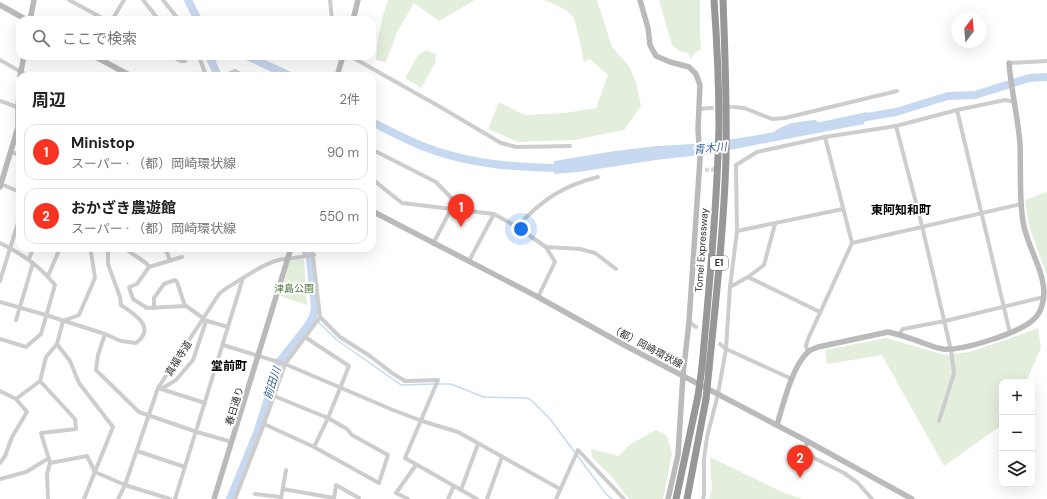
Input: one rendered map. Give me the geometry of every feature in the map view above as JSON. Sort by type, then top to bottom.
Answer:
[{"type":"highway","name":"Tomei Expressway","points":[[676,499],[705,368],[721,243],[726,157],[718,77],[714,0]]},
{"type":"highway","name":"Tomei Expressway","points":[[687,499],[706,399],[705,368],[718,157],[722,125],[723,0]]},
{"type":"street","points":[[30,16],[34,0]]},
{"type":"street","points":[[69,0],[99,16]]},
{"type":"street","points":[[114,16],[124,0]]},
{"type":"street","points":[[143,0],[156,16]]},
{"type":"street","points":[[163,0],[176,16]]},
{"type":"street","points":[[330,0],[332,16]]},
{"type":"street","points":[[354,16],[358,0]]},
{"type":"street","points":[[640,0],[648,28],[650,45],[656,56],[670,62],[689,67],[696,74],[700,85],[698,129],[702,169],[683,375],[678,455],[668,499]]},
{"type":"street","points":[[0,5],[21,16]]},
{"type":"street","points":[[0,60],[17,72]]},
{"type":"street","points":[[20,72],[23,60]]},
{"type":"street","points":[[101,60],[124,72]]},
{"type":"street","points":[[200,60],[205,72]]},
{"type":"street","points":[[338,72],[342,60]]},
{"type":"street","points":[[357,60],[501,143],[516,147],[570,146]]},
{"type":"street","points":[[777,425],[792,379],[800,361],[808,352],[818,347],[888,332],[899,334],[940,349],[951,350],[967,347],[1010,333],[1035,319],[1040,312],[1044,297],[1044,290],[1023,224],[1021,204],[1020,143],[1009,63],[1047,61]]},
{"type":"street","points":[[734,107],[744,108],[772,119],[785,118],[897,92]]},
{"type":"street","points":[[732,168],[758,152],[825,137],[896,126],[957,110],[1005,100],[1014,101]]},
{"type":"street","points":[[0,101],[16,106]]},
{"type":"street","points":[[699,109],[710,108]]},
{"type":"street","points":[[957,110],[1010,333]]},
{"type":"street","points":[[896,126],[922,226],[951,350],[954,373],[939,421]]},
{"type":"street","points":[[808,352],[806,346],[852,243],[825,137]]},
{"type":"street","points":[[16,145],[11,152],[0,186],[16,191]]},
{"type":"street","points":[[11,152],[16,154]]},
{"type":"street","points":[[376,152],[436,182],[459,206],[459,210]]},
{"type":"street","points":[[703,499],[704,459],[707,438],[718,394],[726,349],[730,287],[737,231],[736,165]]},
{"type":"street","points":[[517,227],[531,212],[556,193],[598,177]]},
{"type":"street","points":[[376,182],[402,203],[494,214],[517,227],[546,247],[555,262],[538,297]]},
{"type":"street","points":[[852,243],[1021,204]]},
{"type":"street","points":[[737,231],[843,209]]},
{"type":"street","points":[[433,244],[451,210]]},
{"type":"street","name":"（都）岡崎環状線","points":[[376,213],[538,297],[626,346],[807,441],[912,499]]},
{"type":"street","points":[[469,261],[494,214]]},
{"type":"street","points":[[730,287],[748,277],[764,265],[775,224]]},
{"type":"street","points":[[0,281],[16,229]]},
{"type":"street","points":[[0,243],[16,252]]},
{"type":"street","points":[[546,247],[580,249],[595,253],[616,269]]},
{"type":"street","points":[[0,339],[26,347],[41,334],[55,285],[48,276],[33,263],[17,252]]},
{"type":"street","points":[[28,259],[31,252]]},
{"type":"street","points":[[48,276],[58,252]]},
{"type":"street","points":[[63,321],[79,315],[95,278],[91,252]]},
{"type":"street","points":[[0,302],[46,315],[121,341],[136,343],[143,335],[144,329],[138,316],[121,305],[120,297],[108,264],[108,252]]},
{"type":"street","points":[[130,252],[146,263],[149,267]]},
{"type":"street","points":[[167,252],[170,261]]},
{"type":"street","name":"春日通り","points":[[214,499],[290,252]]},
{"type":"street","points":[[304,252],[305,256]]},
{"type":"street","points":[[314,254],[320,317],[340,338],[370,356],[405,381],[438,380],[422,421],[405,458],[477,499]]},
{"type":"street","name":"真福寺道","points":[[118,499],[125,485],[160,389],[221,292],[268,264],[284,259],[314,254]]},
{"type":"street","points":[[182,257],[149,267],[137,284],[129,288],[134,300],[147,308],[188,306],[204,319],[228,327]]},
{"type":"street","points":[[16,320],[33,263]]},
{"type":"street","points":[[748,277],[820,312]]},
{"type":"street","points":[[175,499],[206,403],[243,278]]},
{"type":"street","points":[[154,308],[154,298],[160,288],[164,283],[175,280],[185,306]]},
{"type":"street","points":[[899,334],[903,329],[945,321],[1044,297]]},
{"type":"street","points":[[235,499],[285,364],[320,317]]},
{"type":"street","points":[[160,389],[176,380],[193,360],[204,319]]},
{"type":"street","points":[[16,398],[40,381],[46,357],[57,344],[63,321]]},
{"type":"street","points":[[689,322],[696,327]]},
{"type":"street","points":[[104,334],[98,355],[96,370],[140,412],[197,432],[232,442]]},
{"type":"street","points":[[305,337],[349,366],[328,418],[314,447]]},
{"type":"street","points":[[57,344],[70,361],[79,383],[113,427],[84,499]]},
{"type":"street","points":[[720,344],[726,349],[792,379]]},
{"type":"street","points":[[223,345],[258,357],[285,364],[340,389],[422,421],[458,432],[560,489]]},
{"type":"street","points":[[40,381],[75,419],[76,429],[41,433],[50,463],[47,474],[48,499]]},
{"type":"street","points":[[160,389],[206,403]]},
{"type":"street","points":[[0,391],[16,398],[27,412],[12,437],[0,463]]},
{"type":"street","points":[[264,424],[314,447],[379,483],[388,455],[352,435],[347,429],[328,418],[274,396]]},
{"type":"street","points":[[807,441],[806,448],[814,458],[844,473],[858,483],[872,499]]},
{"type":"street","points":[[461,490],[478,444]]},
{"type":"street","points":[[556,499],[578,450],[624,499]]},
{"type":"street","points":[[137,451],[186,467]]},
{"type":"street","points":[[50,463],[87,456],[95,472],[125,485],[170,499]]},
{"type":"street","points":[[487,499],[502,457]]},
{"type":"street","points":[[0,479],[26,472],[49,458]]},
{"type":"street","points":[[408,499],[396,493],[416,464]]},
{"type":"street","points":[[255,494],[281,498],[286,470]]},
{"type":"street","points":[[283,489],[334,499],[336,485],[359,498]]},
{"type":"street","points":[[448,499],[454,486]]},
{"type":"green space","points":[[388,0],[475,0],[439,21],[414,3],[397,32],[386,62],[376,60],[377,45],[383,15]]},
{"type":"green space","points":[[543,0],[597,0],[612,47],[629,66],[636,82],[641,106],[624,130],[575,140],[518,142],[488,129],[499,102],[525,115],[565,113],[596,108],[608,75],[590,59],[584,62],[578,32],[573,17],[559,6]]},
{"type":"green space","points":[[659,0],[700,0],[701,50],[696,52],[690,59],[688,53],[680,51],[672,45]]},
{"type":"green space","points":[[426,50],[436,54],[435,63],[421,88],[405,78],[418,55]]},
{"type":"green space","points":[[1047,192],[1047,276],[1029,226],[1025,200]]},
{"type":"green space","name":"津島公園","points":[[304,259],[307,305],[280,296],[290,261]]},
{"type":"green space","points":[[1038,328],[1041,348],[1027,379],[999,379],[999,427],[944,466],[882,355],[827,364],[825,350],[886,338],[945,355],[969,352]]},
{"type":"green space","points":[[656,430],[667,436],[672,454],[663,499],[629,499],[612,477],[592,457],[591,449],[619,456],[629,445]]},
{"type":"green space","points":[[710,457],[784,493],[803,499],[709,499],[712,489]]},
{"type":"water","points":[[867,112],[864,124],[709,154],[554,174],[554,161],[657,146],[709,143],[764,134]]},
{"type":"waterway","name":"青木川","points":[[188,0],[196,16]]},
{"type":"waterway","name":"前田川","points":[[211,60],[216,72]]},
{"type":"waterway","name":"青木川","points":[[256,60],[281,72]]},
{"type":"waterway","name":"青木川","points":[[855,119],[896,112],[948,96],[975,95],[1029,78],[1047,77]]},
{"type":"waterway","name":"青木川","points":[[376,124],[422,146],[456,157],[510,166],[564,168]]},
{"type":"waterway","name":"青木川","points":[[779,133],[792,127],[814,124]]},
{"type":"waterway","name":"前田川","points":[[230,499],[257,433],[274,380],[276,366],[307,327],[313,317],[315,308],[309,252]]},
{"type":"waterway","points":[[313,317],[337,340],[401,385],[434,384]]},
{"type":"waterway","points":[[438,384],[451,384],[484,397],[530,399],[550,419],[606,494],[612,499]]},
{"type":"tunnel","points":[[710,108],[734,107]]},
{"type":"tunnel","points":[[705,170],[718,169]]},
{"type":"place","name":"Ministop","points":[[461,227]]},
{"type":"place","name":"おかざき農遊館","points":[[800,478]]},
{"type":"district","name":"東阿知和町","points":[[901,210]]},
{"type":"district","name":"堂前町","points":[[229,366]]}]
